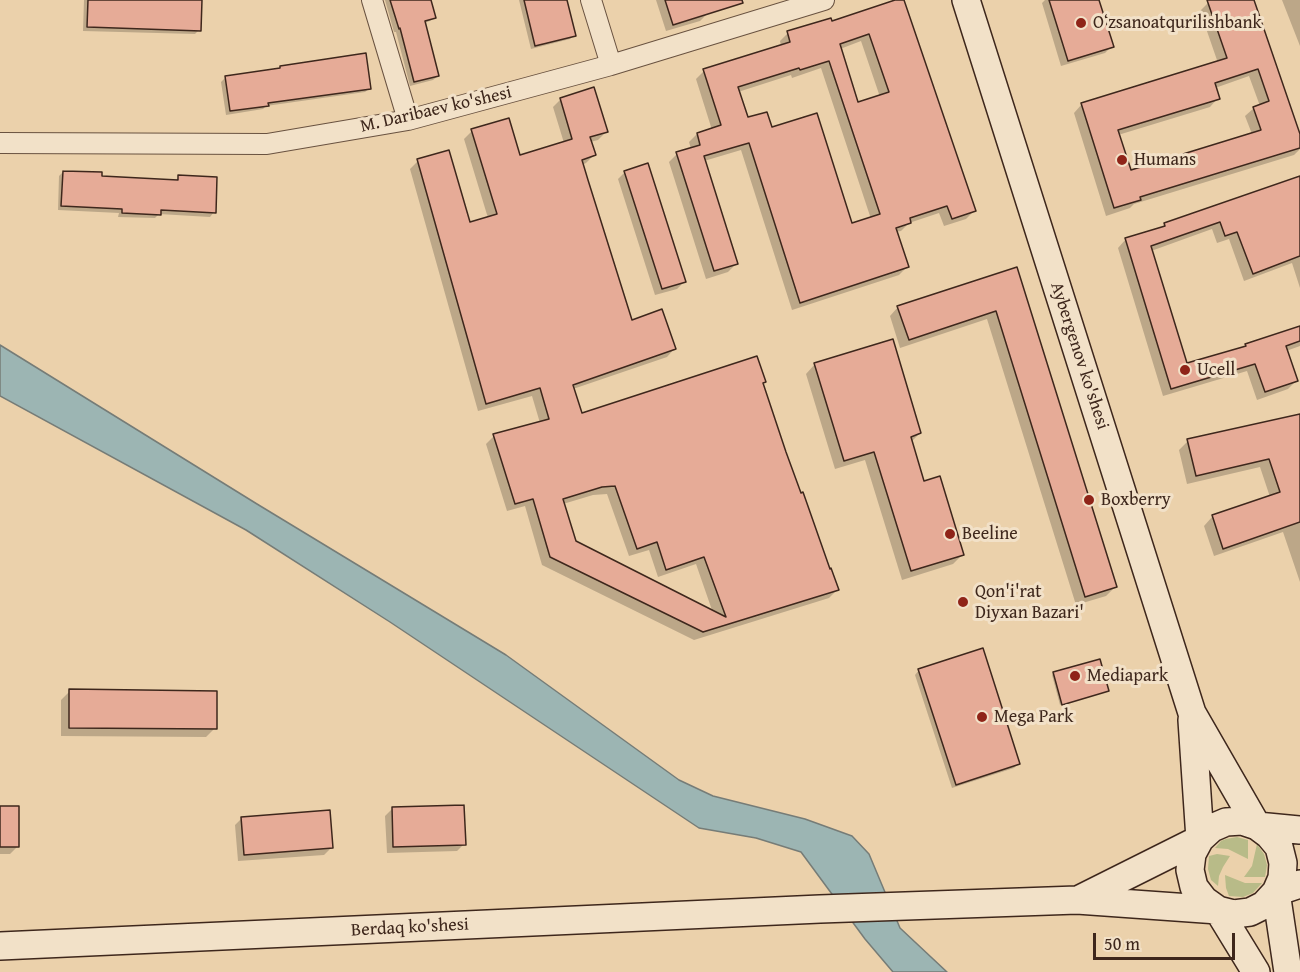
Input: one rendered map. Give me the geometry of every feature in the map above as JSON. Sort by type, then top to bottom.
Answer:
[{"type":"main road","name":"Aybergenov ko'shesi","points":[[966,0],[1192,713],[1257,826]]},
{"type":"main road","name":"Aybergenov ko'shesi","points":[[1192,713],[1200,839]]},
{"type":"main road","points":[[1077,900],[1200,839],[1212,828],[1226,822],[1300,830]]},
{"type":"main road","points":[[1257,826],[1269,835],[1278,848],[1283,863],[1282,878],[1288,888],[1288,972]]},
{"type":"main road","points":[[1200,839],[1192,854],[1190,870],[1194,887],[1204,900],[1218,910],[1234,914],[1250,912],[1288,888]]},
{"type":"main road","name":"Berdaq ko'shesi","points":[[0,946],[820,909],[1077,900],[1218,910]]},
{"type":"main road","points":[[1218,910],[1256,972]]},
{"type":"street","points":[[372,0],[408,120]]},
{"type":"street","points":[[591,0],[610,65]]},
{"type":"street","name":"M. Daribaev ko'shesi","points":[[0,143],[267,144],[408,120],[610,65],[824,0]]},
{"type":"green space","points":[[1237,837],[1248,840],[1248,859],[1228,849],[1215,848],[1221,841]]},
{"type":"green space","points":[[1257,844],[1264,854],[1267,865],[1265,877],[1244,877],[1252,866]]},
{"type":"green space","points":[[1217,854],[1230,856],[1219,876],[1218,886],[1211,880],[1208,869],[1209,856]]},
{"type":"green space","points":[[1225,875],[1245,883],[1262,883],[1253,893],[1243,897],[1229,896]]},
{"type":"water","points":[[0,345],[506,655],[679,780],[713,796],[805,819],[852,836],[869,854],[900,928],[947,972],[893,972],[865,939],[801,852],[756,838],[699,828],[390,622],[246,530],[0,396]]},
{"type":"building","points":[[88,0],[202,0],[201,31],[87,27]]},
{"type":"building","points":[[390,0],[431,0],[436,18],[425,21],[439,76],[414,82]]},
{"type":"building","points":[[524,0],[567,0],[576,36],[535,46]]},
{"type":"building","points":[[665,0],[742,0],[743,3],[673,25]]},
{"type":"building","points":[[895,0],[904,0],[976,211],[952,219],[947,206],[910,218],[911,223],[896,228],[909,267],[800,303],[749,143],[704,156],[738,264],[714,271],[676,152],[700,145],[697,133],[721,125],[703,69],[790,42],[787,31],[831,18],[832,21]],"holes":[[[869,34],[889,92],[858,102],[840,44]],[[829,61],[880,214],[852,223],[817,113],[772,127],[767,112],[748,117],[738,87]]]},
{"type":"building","name":"Oʻzsanoatqurilishbank","points":[[1049,0],[1099,0],[1114,47],[1068,61]]},
{"type":"building","points":[[1207,0],[1254,0],[1300,134],[1300,148],[1140,197],[1141,200],[1114,208],[1081,103],[1227,58]],"holes":[[[1258,69],[1269,101],[1253,107],[1261,130],[1131,170],[1118,130],[1220,99],[1215,83]]]},
{"type":"building","points":[[366,53],[371,89],[268,103],[269,106],[230,111],[225,76]]},
{"type":"building","points":[[594,87],[608,132],[590,137],[596,155],[582,160],[588,180],[632,320],[662,309],[676,349],[573,385],[582,413],[757,356],[766,382],[763,383],[786,452],[839,590],[703,632],[550,557],[533,499],[515,504],[493,434],[549,419],[540,388],[486,404],[417,159],[449,150],[470,222],[497,214],[471,129],[509,118],[520,155],[572,139],[560,98]],"holes":[[[615,486],[637,549],[657,542],[666,570],[704,557],[726,617],[576,541],[563,499],[602,487]]]},
{"type":"building","points":[[648,163],[686,282],[662,289],[624,171]]},
{"type":"building","points":[[63,171],[102,172],[102,176],[178,180],[178,175],[217,177],[216,213],[161,210],[161,215],[122,213],[122,209],[61,206]]},
{"type":"building","points":[[1300,176],[1300,256],[1253,274],[1237,232],[1225,236],[1220,222],[1151,246],[1187,363],[1246,346],[1245,344],[1300,326],[1300,341],[1286,346],[1298,381],[1265,392],[1255,364],[1171,389],[1125,238],[1165,226],[1164,223]]},
{"type":"building","points":[[1017,267],[1117,587],[1085,597],[996,311],[909,340],[897,306]]},
{"type":"building","points":[[893,339],[921,433],[911,437],[924,481],[940,476],[964,555],[911,571],[874,452],[844,461],[814,363]]},
{"type":"building","points":[[1300,414],[1300,522],[1223,549],[1212,515],[1280,492],[1269,459],[1196,476],[1187,439]]},
{"type":"building","points":[[983,648],[1020,764],[956,785],[918,669]]},
{"type":"building","points":[[1100,659],[1109,691],[1062,705],[1053,672]]},
{"type":"building","points":[[69,689],[217,691],[217,729],[69,728]]},
{"type":"building","points":[[464,805],[466,845],[393,847],[392,807]]},
{"type":"building","points":[[0,806],[19,806],[19,847],[0,847]]},
{"type":"building","points":[[330,810],[333,848],[244,855],[241,817]]},
{"type":"place","name":"Oʻzsanoatqurilishbank","points":[[1081,23]]},
{"type":"place","name":"Humans","points":[[1122,160]]},
{"type":"place","name":"Ucell","points":[[1185,370]]},
{"type":"place","name":"Boxberry","points":[[1089,500]]},
{"type":"place","name":"Beeline","points":[[950,534]]},
{"type":"place","name":"Qon'i'rat Diyxan Bazari'","points":[[963,602]]},
{"type":"place","name":"Mediapark","points":[[1075,676]]},
{"type":"place","name":"Mega Park","points":[[982,717]]}]
